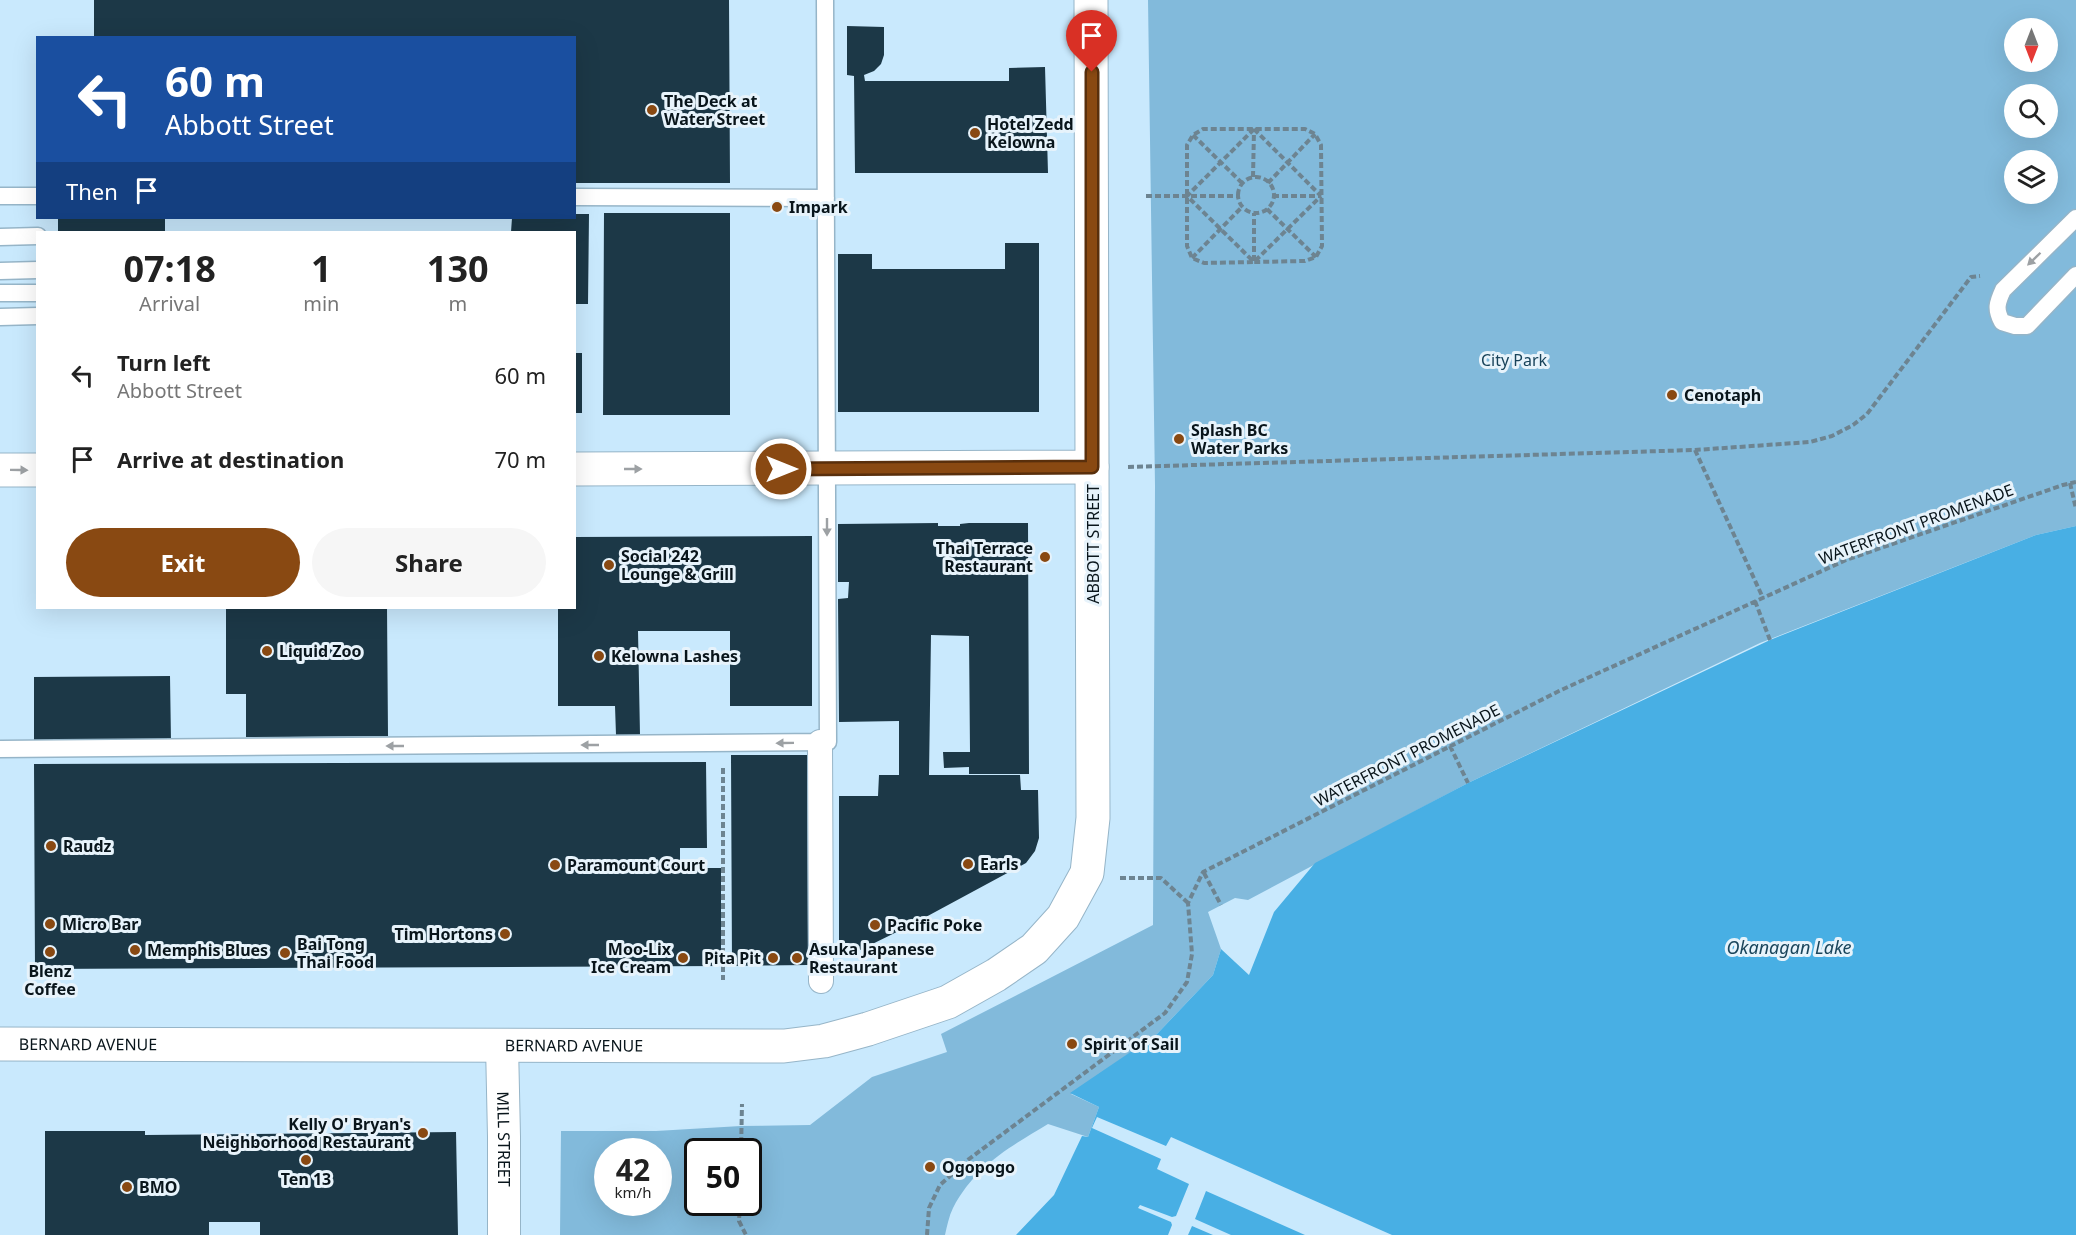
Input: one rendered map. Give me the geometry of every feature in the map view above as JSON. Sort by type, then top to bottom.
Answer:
[{"type":"street","name":"ABBOTT STREET","points":[[1092,0],[1093,818],[1101,875]]},
{"type":"street","points":[[576,469],[1092,467]]},
{"type":"street","points":[[0,470],[36,471]]},
{"type":"street","points":[[820,742],[821,981]]},
{"type":"street","name":"BERNARD AVENUE","points":[[0,1044],[784,1046],[824,1041],[948,1002],[996,975],[1034,949],[1101,875]]},
{"type":"street","name":"MILL STREET","points":[[502,1045],[504,1235]]},
{"type":"lane","points":[[0,749],[828,742],[825,0]]},
{"type":"lane","points":[[0,196],[36,196]]},
{"type":"lane","points":[[576,197],[826,198]]},
{"type":"lane","points":[[2076,218],[2003,290],[1997,302],[1997,312],[2002,322],[2015,326],[2027,326],[2076,275]]},
{"type":"lane","points":[[0,237],[36,236]]},
{"type":"lane","points":[[0,271],[36,270]]},
{"type":"lane","points":[[0,293],[36,292]]},
{"type":"lane","points":[[0,317],[36,316]]},
{"type":"path","points":[[1203,129],[1254,129],[1305,129],[1315,134],[1321,145],[1322,246],[1316,256],[1305,261],[1204,263],[1192,258],[1187,246],[1187,145],[1192,135],[1203,129]]},
{"type":"path","points":[[1187,196],[1254,129]]},
{"type":"path","points":[[1254,129],[1321,196]]},
{"type":"path","points":[[1253,177],[1254,129]]},
{"type":"path","points":[[1268,183],[1315,134]]},
{"type":"path","points":[[1192,135],[1242,183]]},
{"type":"path","points":[[1253,177],[1261,178],[1268,183],[1274,196],[1267,209],[1254,213],[1242,207],[1238,196],[1242,183],[1253,177]]},
{"type":"path","points":[[1146,196],[1238,196]]},
{"type":"path","points":[[1187,196],[1254,262]]},
{"type":"path","points":[[1274,196],[1321,196]]},
{"type":"path","points":[[1254,262],[1321,196]]},
{"type":"path","points":[[1192,258],[1242,207]]},
{"type":"path","points":[[1267,209],[1316,256]]},
{"type":"path","points":[[1254,213],[1254,262]]},
{"type":"path","points":[[1092,467],[1695,450],[1810,442],[1832,436],[1853,425],[1867,414],[1971,277],[2020,272]]},
{"type":"path","points":[[1695,450],[1763,598]]},
{"type":"path","name":"WATERFRONT PROMENADE","points":[[1203,872],[1559,691],[1846,560],[2076,482]]},
{"type":"path","points":[[2070,483],[2076,509]]},
{"type":"path","points":[[1755,601],[1770,640]]},
{"type":"path","points":[[723,744],[723,980]]},
{"type":"path","points":[[1450,746],[1468,783]]},
{"type":"path","points":[[927,1235],[929,1208],[940,1185],[969,1159],[1165,1013],[1187,982],[1192,954],[1188,903],[1203,872]]},
{"type":"path","points":[[1203,872],[1221,905]]},
{"type":"path","points":[[1101,875],[1161,878],[1188,903]]},
{"type":"path","points":[[741,1138],[742,1104]]},
{"type":"path","points":[[739,1216],[739,1221],[746,1235]]},
{"type":"green space","name":"City Park","points":[[1148,0],[2076,0],[2076,526],[2036,535],[1760,643],[1468,783],[1248,900],[1235,898],[1208,912],[1221,949],[1213,975],[1157,1034],[1071,1094],[1099,1107],[1088,1137],[1048,1124],[1007,1150],[983,1169],[962,1193],[952,1211],[945,1235],[560,1235],[561,1131],[656,1131],[810,1125],[872,1077],[947,1052],[941,1034],[1153,925],[1155,486]]},
{"type":"water","name":"Okanagan Lake","points":[[2076,526],[2076,1235],[1016,1235],[1054,1195],[1082,1136],[1088,1137],[1099,1107],[1070,1093],[1157,1034],[1213,975],[1221,949],[1249,975],[1274,912],[1315,863],[1468,783],[1770,640],[2036,535]]},
{"type":"pier","points":[[1097,1117],[1166,1146],[1171,1137],[1392,1235],[1305,1235],[1206,1191],[1195,1219],[1231,1235],[1213,1235],[1192,1226],[1188,1235],[1168,1235],[1171,1222],[1138,1208],[1140,1205],[1172,1217],[1176,1216],[1189,1184],[1157,1169],[1161,1159],[1092,1128]]},
{"type":"building","name":"The Deck at Water Street","points":[[94,0],[729,0],[730,183],[576,183],[576,36],[94,36]]},
{"type":"building","points":[[847,26],[884,27],[884,55],[881,64],[874,71],[864,75],[865,81],[1009,81],[1009,68],[1045,67],[1048,173],[855,173],[854,76],[847,75]]},
{"type":"building","points":[[604,213],[730,213],[730,415],[603,415]]},
{"type":"building","points":[[576,214],[589,214],[588,304],[576,304],[576,231],[511,231],[512,219],[576,219]]},
{"type":"building","points":[[58,219],[165,219],[165,231],[58,231]]},
{"type":"building","points":[[1005,243],[1039,243],[1039,412],[838,412],[838,254],[872,254],[872,269],[1005,269]]},
{"type":"building","points":[[576,353],[582,353],[582,413],[576,413]]},
{"type":"building","points":[[938,523],[938,526],[960,526],[960,524],[969,523],[1028,523],[1029,774],[969,774],[969,767],[944,768],[943,752],[970,752],[969,636],[931,635],[929,775],[1020,775],[1021,790],[1038,790],[1039,838],[1035,851],[1026,863],[854,953],[850,944],[839,944],[839,796],[878,796],[879,775],[899,775],[899,721],[839,722],[838,599],[848,598],[849,582],[838,582],[838,524]]},
{"type":"building","points":[[812,536],[812,706],[730,706],[730,631],[638,631],[640,735],[616,735],[615,706],[558,706],[558,609],[576,609],[576,537]]},
{"type":"building","points":[[226,609],[387,609],[388,736],[246,737],[246,694],[226,694]]},
{"type":"building","points":[[170,676],[171,742],[34,743],[34,677]]},
{"type":"building","points":[[731,755],[807,755],[808,965],[732,966]]},
{"type":"building","points":[[706,762],[707,848],[680,848],[680,868],[721,868],[721,966],[35,969],[34,764]]},
{"type":"building","points":[[45,1131],[145,1131],[145,1135],[456,1132],[458,1235],[260,1235],[260,1222],[209,1222],[209,1235],[45,1235]]},
{"type":"place","name":"The Deck at Water Street","points":[[652,110]]},
{"type":"place","name":"Hotel Zedd Kelowna","points":[[975,133]]},
{"type":"place","name":"Impark","points":[[777,207]]},
{"type":"place","name":"Cenotaph","points":[[1672,395]]},
{"type":"place","name":"Splash BC Water Parks","points":[[1179,439]]},
{"type":"place","name":"Thai Terrace Restaurant","points":[[1045,557]]},
{"type":"place","name":"Social 242 Lounge & Grill","points":[[609,565]]},
{"type":"place","name":"Liquid Zoo","points":[[267,651]]},
{"type":"place","name":"Kelowna Lashes","points":[[599,656]]},
{"type":"place","name":"Raudz","points":[[51,846]]},
{"type":"place","name":"Earls","points":[[968,864]]},
{"type":"place","name":"Paramount Court","points":[[555,865]]},
{"type":"place","name":"Micro Bar","points":[[50,924]]},
{"type":"place","name":"Pacific Poke","points":[[875,925]]},
{"type":"place","name":"Tim Hortons","points":[[505,934]]},
{"type":"place","name":"Memphis Blues","points":[[135,950]]},
{"type":"place","name":"Blenz Coffee","points":[[50,952]]},
{"type":"place","name":"Bai Tong Thai Food","points":[[285,953]]},
{"type":"place","name":"Moo-Lix Ice Cream","points":[[683,958]]},
{"type":"place","name":"Pita Pit","points":[[773,958]]},
{"type":"place","name":"Asuka Japanese Restaurant","points":[[797,958]]},
{"type":"place","name":"Spirit of Sail","points":[[1072,1044]]},
{"type":"place","name":"Kelly O' Bryan's Neighborhood Restaurant","points":[[423,1133]]},
{"type":"place","name":"Ten 13","points":[[306,1160]]},
{"type":"place","name":"Ogopogo","points":[[930,1167]]},
{"type":"place","name":"BMO","points":[[127,1187]]},
{"type":"route","points":[[781,469],[1092,467],[1092,72]]}]
